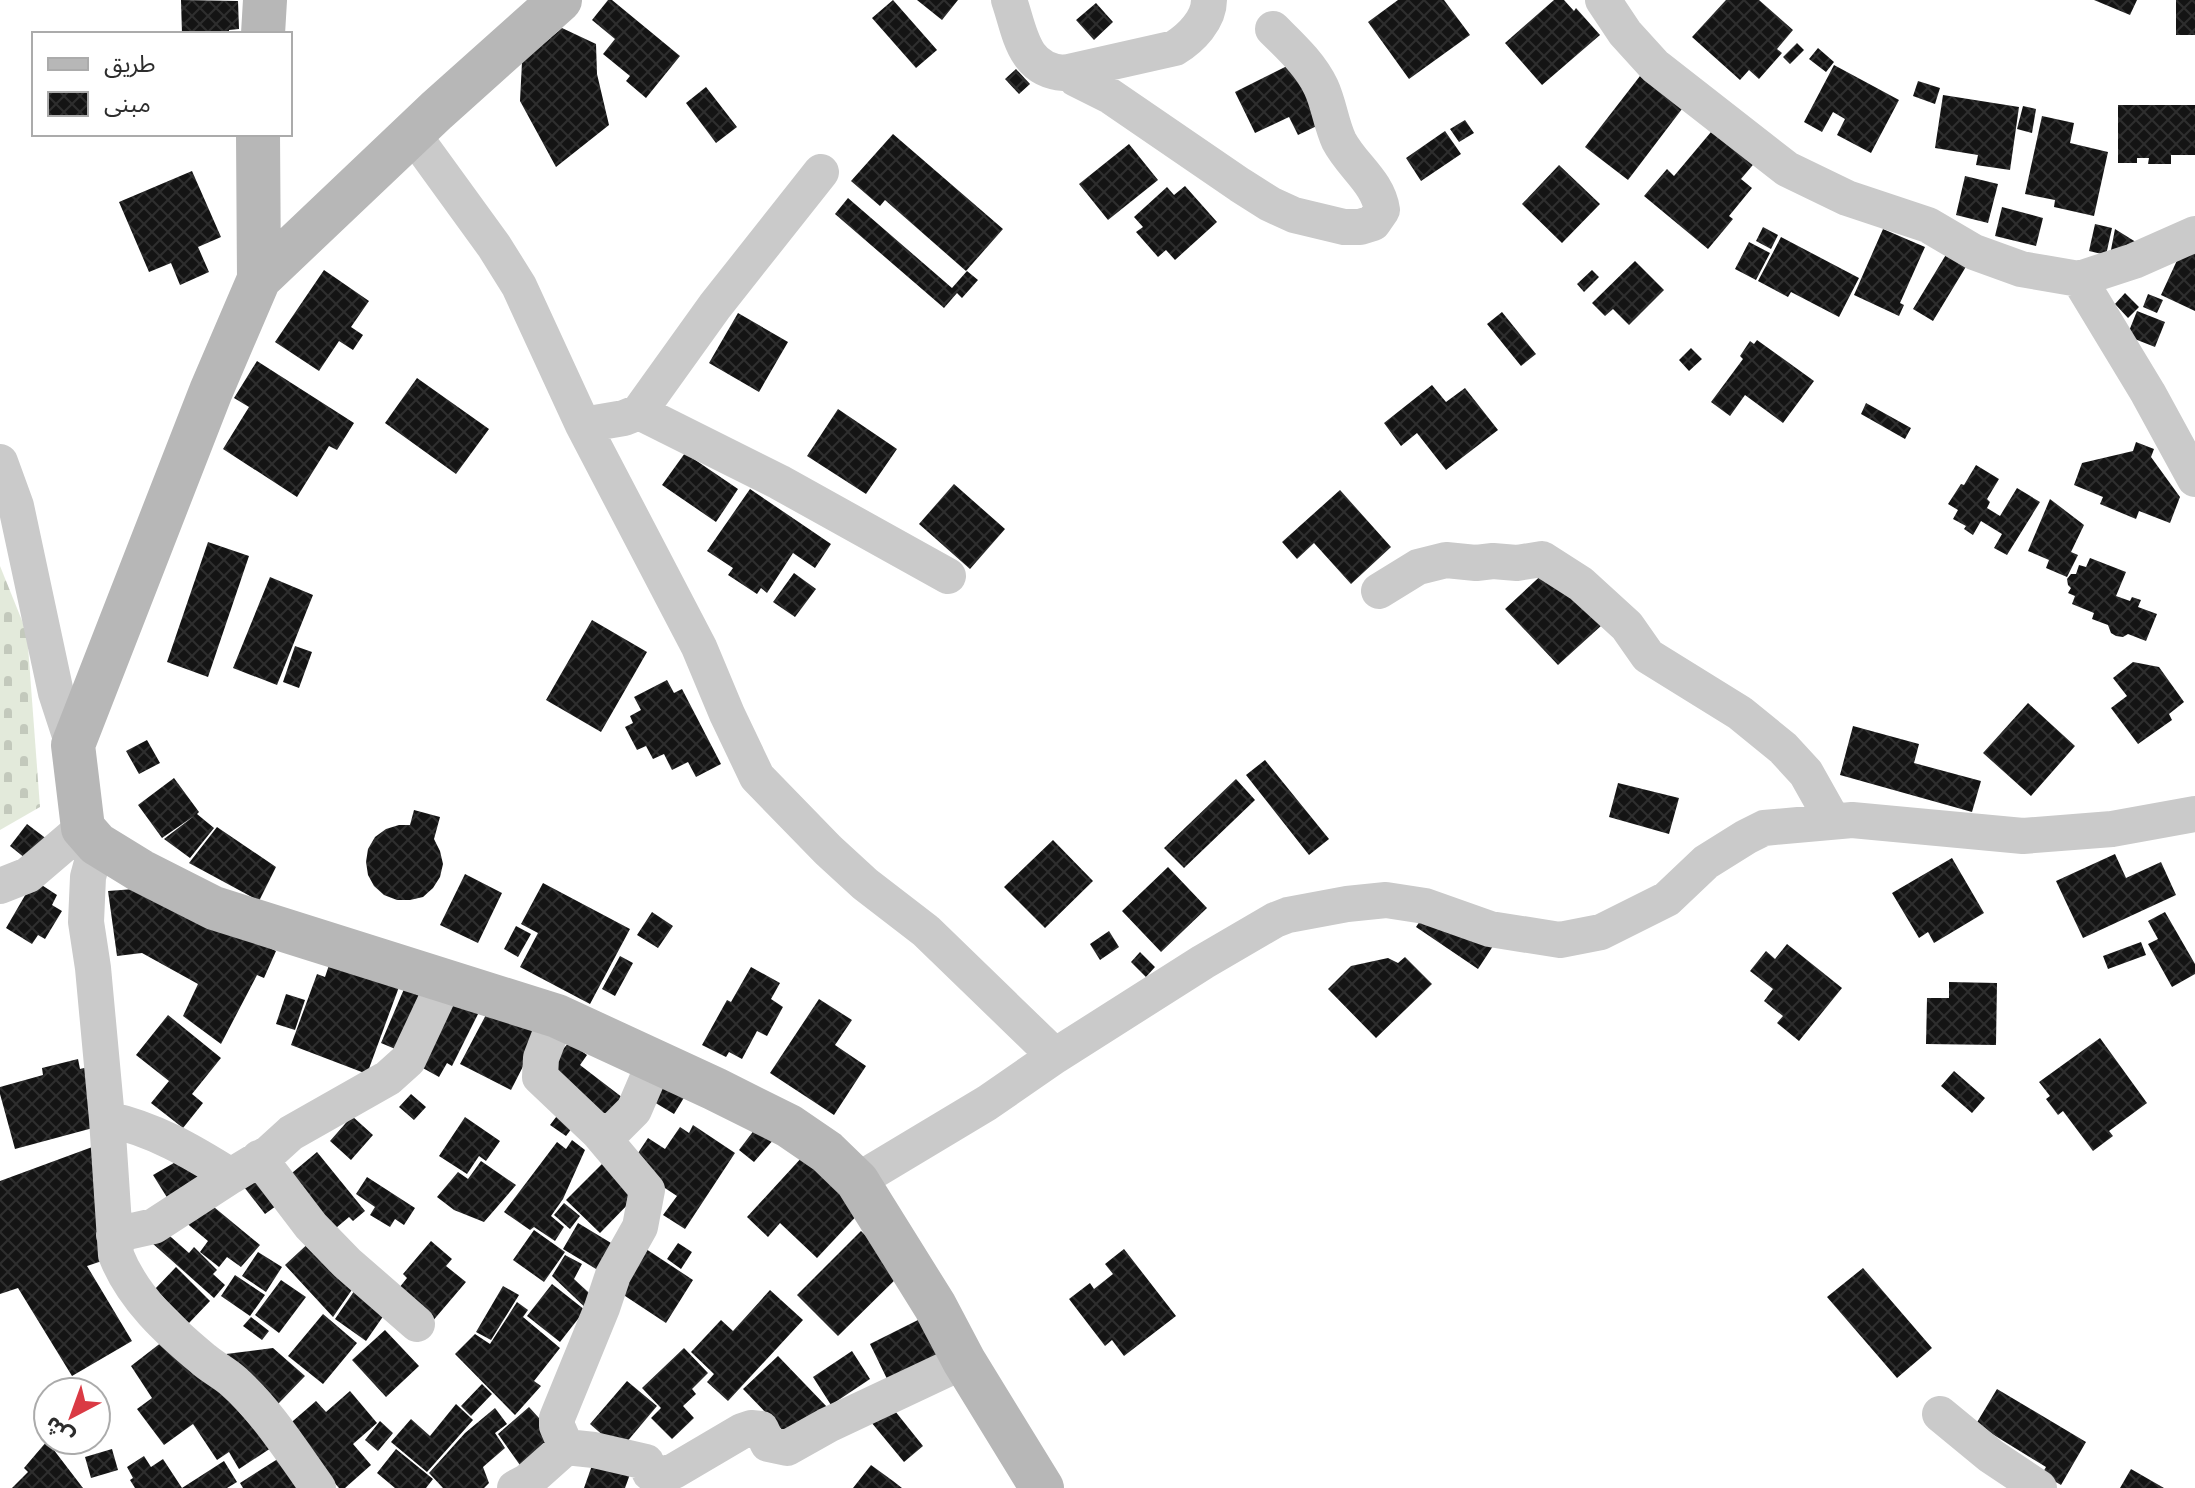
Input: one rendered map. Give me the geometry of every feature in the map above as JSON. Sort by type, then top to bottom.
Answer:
[{"type":"street","points":[[263,32],[265,0]]},
{"type":"street","points":[[73,745],[205,405],[259,279],[412,133],[560,0]]},
{"type":"street","points":[[1009,0],[1022,42],[1031,57],[1055,72],[1072,73],[1175,48],[1189,39],[1206,16],[1209,0]]},
{"type":"street","points":[[1603,0],[1625,33],[1655,66],[1787,169],[1847,198],[1928,225],[1974,252],[2021,269],[2079,279],[2134,261],[2195,234]]},
{"type":"street","points":[[1072,73],[1079,81],[1110,96],[1270,204],[1294,215],[1344,227],[1373,223],[1382,210],[1380,197],[1338,139],[1321,87],[1306,63],[1273,29]]},
{"type":"street","points":[[412,133],[494,246],[519,286],[583,425],[699,647],[757,777],[828,850],[865,884],[926,931],[1055,1056]]},
{"type":"street","points":[[258,136],[259,279]]},
{"type":"street","points":[[583,425],[624,418],[639,412],[715,306],[821,172]]},
{"type":"street","points":[[2079,279],[2148,393],[2195,479]]},
{"type":"street","points":[[639,412],[779,482],[948,576]]},
{"type":"street","points":[[0,462],[16,506],[56,693],[73,745],[90,836],[86,922],[107,1119],[116,1255],[124,1274],[149,1309],[204,1361],[232,1380],[262,1411],[318,1488]]},
{"type":"street","points":[[1379,591],[1418,567],[1446,560],[1517,563],[1542,559],[1581,584],[1627,626],[1648,656],[1740,713],[1783,748],[1806,773],[1833,821]]},
{"type":"street","points":[[857,1181],[987,1103],[1203,962],[1288,915],[1386,900],[1425,906],[1490,929],[1560,940],[1601,932],[1667,899],[1706,862],[1764,828],[1852,820],[2023,836],[2112,829],[2195,814]]},
{"type":"street","points":[[0,886],[28,875],[90,836]]},
{"type":"street","points":[[90,836],[141,871],[214,908],[557,1016],[789,1126],[827,1152],[857,1181],[1042,1488]]},
{"type":"street","points":[[114,1235],[154,1226],[269,1153],[291,1133],[388,1078],[408,1060],[445,981]]},
{"type":"street","points":[[557,1016],[541,1058],[540,1077],[598,1132],[647,1190],[640,1227],[613,1275],[557,1418],[566,1447]]},
{"type":"street","points":[[598,1132],[615,1129],[634,1110],[655,1061]]},
{"type":"street","points":[[107,1119],[245,1167],[417,1324]]},
{"type":"street","points":[[515,1488],[528,1481],[566,1447],[646,1462],[650,1473],[663,1474],[674,1471],[751,1428],[761,1429],[768,1444],[787,1448],[828,1425],[964,1361]]},
{"type":"street","points":[[1940,1414],[1991,1456],[2039,1488]]},
{"type":"green space","points":[[0,566],[27,633],[40,807],[0,830]]},
{"type":"building","points":[[181,0],[238,1],[239,29],[229,32],[182,32]]},
{"type":"building","points":[[608,0],[612,0],[680,56],[646,98],[626,81],[630,76],[603,54],[615,39],[592,20]]},
{"type":"building","points":[[893,0],[937,50],[916,68],[872,18]]},
{"type":"building","points":[[917,0],[958,0],[942,20]]},
{"type":"building","points":[[1398,0],[1444,0],[1470,35],[1409,79],[1368,22]]},
{"type":"building","points":[[1554,0],[1564,0],[1574,11],[1576,8],[1600,35],[1542,85],[1505,43]]},
{"type":"building","points":[[1726,0],[1759,0],[1793,30],[1777,49],[1782,53],[1759,79],[1749,70],[1740,80],[1692,37]]},
{"type":"building","points":[[2094,0],[2137,0],[2130,15]]},
{"type":"building","points":[[2176,0],[2195,0],[2195,35],[2176,35]]},
{"type":"building","points":[[1096,3],[1113,22],[1094,40],[1076,20]]},
{"type":"building","points":[[562,28],[596,44],[597,74],[609,125],[556,167],[520,101],[522,62]]},
{"type":"building","points":[[1797,43],[1804,50],[1790,64],[1783,57]]},
{"type":"building","points":[[1818,48],[1834,62],[1826,72],[1809,59]]},
{"type":"building","points":[[1293,63],[1323,123],[1298,135],[1289,117],[1255,133],[1235,92]]},
{"type":"building","points":[[1834,65],[1899,100],[1871,153],[1837,135],[1845,119],[1833,112],[1822,132],[1804,122]]},
{"type":"building","points":[[1016,69],[1030,84],[1019,94],[1005,79]]},
{"type":"building","points":[[1640,76],[1682,109],[1628,180],[1585,147]]},
{"type":"building","points":[[1918,81],[1940,88],[1935,104],[1913,96]]},
{"type":"building","points":[[706,87],[737,127],[716,143],[686,103]]},
{"type":"building","points":[[1943,95],[2019,107],[2010,170],[1976,165],[1978,155],[1935,148]]},
{"type":"building","points":[[2118,105],[2195,105],[2195,155],[2171,155],[2171,164],[2148,164],[2149,158],[2137,158],[2137,163],[2118,163]]},
{"type":"building","points":[[2023,106],[2036,109],[2032,133],[2017,129]]},
{"type":"building","points":[[2042,116],[2074,123],[2070,143],[2108,152],[2094,216],[2054,207],[2055,200],[2025,194]]},
{"type":"building","points":[[1465,120],[1474,133],[1459,142],[1450,129]]},
{"type":"building","points":[[1445,131],[1461,154],[1421,181],[1406,158]]},
{"type":"building","points":[[1711,132],[1757,160],[1741,179],[1752,188],[1729,216],[1733,219],[1708,249],[1644,196],[1667,169],[1674,176]]},
{"type":"building","points":[[893,134],[1003,229],[966,271],[885,200],[880,206],[851,181]]},
{"type":"building","points":[[1129,144],[1158,180],[1108,220],[1079,184]]},
{"type":"building","points":[[1559,165],[1600,204],[1562,243],[1522,204]]},
{"type":"building","points":[[192,171],[221,237],[198,247],[209,272],[180,285],[171,263],[149,272],[119,202]]},
{"type":"building","points":[[1965,176],[1998,184],[1988,223],[1956,215]]},
{"type":"building","points":[[1185,186],[1217,222],[1175,260],[1166,250],[1158,257],[1136,232],[1143,227],[1134,217],[1167,187],[1174,195]]},
{"type":"building","points":[[848,198],[952,288],[967,271],[978,280],[962,298],[957,293],[944,308],[835,214]]},
{"type":"building","points":[[2002,207],[2043,218],[2036,246],[1995,236]]},
{"type":"building","points":[[2095,224],[2112,228],[2106,255],[2089,251]]},
{"type":"building","points":[[1763,227],[1778,235],[1771,249],[1756,241]]},
{"type":"building","points":[[1883,229],[1925,247],[1900,303],[1904,305],[1899,316],[1854,295]]},
{"type":"building","points":[[2115,229],[2139,244],[2110,255]]},
{"type":"building","points":[[1781,237],[1859,278],[1839,317],[1791,292],[1788,297],[1758,281]]},
{"type":"building","points":[[2186,241],[2195,254],[2195,311],[2161,295]]},
{"type":"building","points":[[1749,242],[1770,253],[1756,280],[1735,269]]},
{"type":"building","points":[[1947,253],[1967,265],[1933,321],[1913,309]]},
{"type":"building","points":[[1635,261],[1664,290],[1629,325],[1613,309],[1605,316],[1592,303]]},
{"type":"building","points":[[324,270],[369,301],[351,327],[363,335],[353,350],[339,341],[319,371],[275,342]]},
{"type":"building","points":[[1592,270],[1599,277],[1584,292],[1577,284]]},
{"type":"building","points":[[2125,293],[2139,307],[2128,318],[2115,304]]},
{"type":"building","points":[[2148,294],[2163,300],[2157,313],[2143,307]]},
{"type":"building","points":[[2137,311],[2165,322],[2155,347],[2127,336]]},
{"type":"building","points":[[1502,312],[1536,354],[1521,366],[1487,324]]},
{"type":"building","points":[[738,313],[788,342],[759,392],[709,363]]},
{"type":"building","points":[[1757,340],[1814,381],[1783,423],[1745,395],[1730,416],[1711,402],[1743,359],[1740,356],[1750,341],[1754,344]]},
{"type":"building","points":[[1691,348],[1702,359],[1689,371],[1679,360]]},
{"type":"building","points":[[257,361],[354,423],[337,450],[329,446],[297,497],[223,449],[249,407],[234,398]]},
{"type":"building","points":[[417,378],[489,429],[456,474],[385,423]]},
{"type":"building","points":[[1432,385],[1446,402],[1465,388],[1498,430],[1446,470],[1417,433],[1401,446],[1384,423]]},
{"type":"building","points":[[1866,403],[1911,428],[1905,439],[1861,414]]},
{"type":"building","points":[[838,409],[897,449],[866,494],[807,456]]},
{"type":"building","points":[[2136,442],[2154,449],[2151,457],[2180,497],[2170,523],[2139,511],[2136,519],[2100,504],[2103,497],[2074,485],[2082,463],[2133,451]]},
{"type":"building","points":[[685,453],[738,489],[716,522],[662,485]]},
{"type":"building","points":[[1976,465],[1999,479],[1987,499],[1990,502],[1987,508],[2000,516],[2017,488],[2040,502],[2007,555],[1994,548],[2002,534],[1981,521],[1973,535],[1964,529],[1966,526],[1953,519],[1958,510],[1948,504]]},
{"type":"building","points":[[954,484],[1005,529],[970,569],[919,524]]},
{"type":"building","points":[[750,489],[831,544],[815,568],[793,553],[767,593],[761,588],[757,594],[728,575],[733,568],[707,551]]},
{"type":"building","points":[[1340,490],[1391,547],[1351,584],[1314,543],[1297,559],[1282,542]]},
{"type":"building","points":[[2050,499],[2084,525],[2071,552],[2078,555],[2067,577],[2046,568],[2049,560],[2028,551]]},
{"type":"building","points":[[208,542],[249,556],[208,677],[167,662]]},
{"type":"building","points":[[2090,558],[2126,572],[2116,596],[2130,601],[2132,597],[2141,600],[2138,607],[2157,614],[2146,641],[2128,634],[2116,636],[2108,625],[2092,619],[2094,613],[2072,604],[2075,596],[2068,593],[2071,588],[2067,579],[2071,574],[2076,574],[2079,565],[2086,567]]},
{"type":"building","points":[[1548,569],[1602,625],[1558,665],[1505,609]]},
{"type":"building","points":[[794,573],[816,589],[795,617],[773,602]]},
{"type":"building","points":[[270,577],[313,595],[277,685],[233,668]]},
{"type":"building","points":[[592,620],[647,652],[601,732],[546,700]]},
{"type":"building","points":[[295,646],[312,652],[299,688],[283,682]]},
{"type":"building","points":[[2133,662],[2159,667],[2184,702],[2169,714],[2172,720],[2138,744],[2111,708],[2127,696],[2113,678]]},
{"type":"building","points":[[667,680],[674,693],[682,689],[721,764],[696,777],[688,762],[672,770],[664,754],[653,759],[646,746],[637,750],[625,727],[633,723],[630,716],[641,710],[634,697]]},
{"type":"building","points":[[2028,703],[2075,746],[2031,796],[1983,753]]},
{"type":"building","points":[[1853,726],[1919,744],[1914,763],[1981,781],[1972,812],[1840,775]]},
{"type":"building","points":[[147,740],[160,763],[139,774],[126,751]]},
{"type":"building","points":[[1265,760],[1329,839],[1309,855],[1246,775]]},
{"type":"building","points":[[174,778],[199,812],[197,814],[214,828],[190,858],[164,839],[194,816],[162,838],[138,805]]},
{"type":"building","points":[[1236,779],[1255,800],[1184,868],[1164,848]]},
{"type":"building","points":[[1618,783],[1679,798],[1669,834],[1609,817]]},
{"type":"building","points":[[414,810],[440,817],[434,839],[443,864],[440,877],[423,897],[397,900],[384,895],[374,886],[368,875],[368,849],[375,837],[386,829],[410,825]]},
{"type":"building","points":[[27,824],[52,843],[35,866],[10,846]]},
{"type":"building","points":[[217,827],[276,867],[259,901],[189,863]]},
{"type":"building","points":[[1053,840],[1093,881],[1045,928],[1004,887]]},
{"type":"building","points":[[2115,854],[2126,878],[2161,862],[2176,895],[2083,938],[2056,881]]},
{"type":"building","points":[[1952,858],[1984,913],[1934,943],[1928,932],[1919,938],[1892,893]]},
{"type":"building","points":[[1168,867],[1207,908],[1161,952],[1122,911]]},
{"type":"building","points":[[465,874],[502,893],[478,943],[440,925]]},
{"type":"building","points":[[34,880],[57,895],[52,905],[62,911],[45,939],[38,935],[32,944],[6,928]]},
{"type":"building","points":[[543,883],[630,929],[590,1004],[520,967],[538,933],[521,924]]},
{"type":"building","points":[[148,888],[276,951],[264,978],[257,975],[221,1044],[183,1016],[198,984],[142,953],[117,956],[108,891]]},
{"type":"building","points":[[1428,909],[1495,943],[1478,969],[1416,927]]},
{"type":"building","points":[[652,912],[673,926],[658,948],[637,935]]},
{"type":"building","points":[[2165,912],[2195,964],[2195,974],[2172,987],[2148,944],[2158,939],[2148,921]]},
{"type":"building","points":[[516,926],[531,934],[518,957],[504,949]]},
{"type":"building","points":[[1109,931],[1119,947],[1100,960],[1090,944]]},
{"type":"building","points":[[2141,942],[2146,955],[2108,969],[2103,956]]},
{"type":"building","points":[[1787,944],[1842,988],[1799,1041],[1777,1023],[1783,1016],[1764,1001],[1773,989],[1750,971],[1766,951],[1775,959]]},
{"type":"building","points":[[1140,952],[1155,967],[1146,977],[1131,962]]},
{"type":"building","points":[[620,956],[633,963],[615,996],[602,989]]},
{"type":"building","points":[[1405,957],[1432,984],[1376,1038],[1328,989],[1351,966],[1388,958],[1398,963]]},
{"type":"building","points":[[330,962],[399,987],[367,1074],[291,1045],[317,974],[325,977]]},
{"type":"building","points":[[751,967],[780,983],[771,999],[783,1007],[767,1036],[757,1031],[742,1059],[729,1052],[726,1057],[702,1045],[727,1000],[731,1002]]},
{"type":"building","points":[[1949,982],[1997,983],[1996,1045],[1926,1044],[1927,998],[1949,998]]},
{"type":"building","points":[[404,989],[430,1000],[407,1054],[381,1043]]},
{"type":"building","points":[[286,994],[305,1000],[295,1030],[276,1024]]},
{"type":"building","points":[[444,995],[479,1012],[452,1066],[447,1063],[439,1077],[421,1067]]},
{"type":"building","points":[[819,999],[852,1020],[835,1045],[866,1066],[834,1115],[770,1073]]},
{"type":"building","points":[[488,1011],[520,1017],[538,1037],[511,1090],[460,1064]]},
{"type":"building","points":[[168,1015],[221,1058],[192,1094],[203,1103],[183,1128],[151,1103],[169,1081],[136,1055]]},
{"type":"building","points":[[2100,1038],[2147,1103],[2109,1131],[2113,1136],[2093,1151],[2063,1111],[2058,1115],[2046,1099],[2050,1096],[2039,1082]]},
{"type":"building","points":[[569,1042],[587,1055],[580,1065],[627,1101],[610,1123],[544,1072]]},
{"type":"building","points":[[78,1059],[80,1069],[88,1067],[104,1125],[15,1149],[0,1087],[43,1075],[42,1068]]},
{"type":"building","points":[[1954,1071],[1985,1098],[1972,1113],[1941,1086]]},
{"type":"building","points":[[654,1078],[685,1096],[674,1114],[644,1096]]},
{"type":"building","points":[[411,1094],[426,1107],[414,1120],[399,1107]]},
{"type":"building","points":[[563,1108],[579,1119],[566,1136],[550,1125]]},
{"type":"building","points":[[352,1116],[373,1135],[351,1160],[330,1141]]},
{"type":"building","points":[[465,1117],[500,1141],[486,1161],[479,1156],[467,1174],[439,1156]]},
{"type":"building","points":[[693,1125],[735,1153],[685,1229],[663,1215],[677,1196],[630,1165],[648,1138],[665,1149],[680,1127],[689,1133]]},
{"type":"building","points":[[758,1125],[775,1138],[754,1162],[739,1150]]},
{"type":"building","points":[[572,1140],[585,1150],[563,1199],[551,1216],[564,1227],[555,1241],[534,1227],[530,1230],[504,1212],[557,1142],[566,1149]]},
{"type":"building","points":[[95,1146],[108,1259],[87,1266],[132,1341],[72,1376],[18,1288],[0,1294],[0,1181]]},
{"type":"building","points":[[317,1152],[365,1211],[353,1221],[349,1217],[330,1233],[286,1178]]},
{"type":"building","points":[[804,1155],[862,1210],[817,1258],[780,1223],[768,1237],[747,1217]]},
{"type":"building","points":[[186,1156],[200,1181],[168,1199],[153,1175]]},
{"type":"building","points":[[481,1161],[516,1185],[484,1222],[454,1210],[437,1197],[458,1172],[468,1179]]},
{"type":"building","points":[[258,1162],[287,1198],[265,1214],[237,1178]]},
{"type":"building","points":[[604,1162],[637,1195],[600,1233],[566,1200]]},
{"type":"building","points":[[367,1177],[415,1208],[404,1225],[395,1219],[390,1227],[370,1215],[375,1207],[356,1194]]},
{"type":"building","points":[[203,1198],[260,1245],[241,1267],[227,1257],[219,1267],[200,1252],[208,1241],[184,1221]]},
{"type":"building","points":[[564,1203],[580,1216],[570,1229],[554,1215]]},
{"type":"building","points":[[578,1223],[621,1249],[606,1275],[563,1249]]},
{"type":"building","points":[[163,1230],[189,1253],[194,1247],[217,1270],[213,1274],[225,1285],[214,1298],[152,1243]]},
{"type":"building","points":[[534,1230],[565,1252],[544,1282],[513,1260]]},
{"type":"building","points":[[861,1231],[903,1272],[838,1336],[797,1295]]},
{"type":"building","points":[[313,1239],[356,1284],[333,1317],[285,1265]]},
{"type":"building","points":[[431,1241],[452,1259],[446,1266],[466,1282],[431,1323],[395,1293],[407,1278],[403,1274]]},
{"type":"building","points":[[678,1243],[692,1252],[681,1269],[667,1259]]},
{"type":"building","points":[[646,1249],[693,1280],[666,1323],[619,1292]]},
{"type":"building","points":[[1124,1249],[1176,1316],[1124,1356],[1112,1340],[1105,1346],[1069,1299],[1090,1283],[1094,1289],[1113,1274],[1105,1264]]},
{"type":"building","points":[[258,1252],[282,1267],[266,1292],[242,1276]]},
{"type":"building","points":[[565,1255],[582,1264],[574,1279],[600,1303],[591,1313],[552,1276]]},
{"type":"building","points":[[176,1267],[210,1301],[189,1323],[155,1289]]},
{"type":"building","points":[[1863,1268],[1932,1348],[1897,1378],[1827,1297]]},
{"type":"building","points":[[235,1275],[265,1295],[250,1316],[221,1296]]},
{"type":"building","points":[[281,1280],[306,1297],[279,1333],[255,1315]]},
{"type":"building","points":[[359,1284],[391,1305],[366,1341],[335,1319]]},
{"type":"building","points":[[552,1284],[585,1310],[560,1342],[527,1316]]},
{"type":"building","points":[[503,1286],[519,1295],[491,1340],[476,1332]]},
{"type":"building","points":[[770,1290],[803,1320],[728,1401],[707,1382],[714,1374],[691,1352],[721,1320],[733,1331]]},
{"type":"building","points":[[517,1302],[528,1310],[523,1317],[560,1348],[534,1381],[541,1386],[515,1415],[455,1354],[475,1334],[490,1344]]},
{"type":"building","points":[[323,1314],[357,1343],[323,1384],[288,1356]]},
{"type":"building","points":[[926,1316],[947,1357],[890,1385],[870,1344]]},
{"type":"building","points":[[251,1317],[269,1331],[262,1340],[243,1326]]},
{"type":"building","points":[[385,1330],[419,1366],[386,1397],[352,1360]]},
{"type":"building","points":[[171,1335],[271,1448],[239,1469],[229,1452],[217,1460],[193,1424],[164,1445],[137,1409],[152,1398],[131,1366]]},
{"type":"building","points":[[273,1348],[305,1376],[278,1404],[226,1354]]},
{"type":"building","points":[[684,1348],[708,1373],[692,1389],[696,1394],[683,1406],[694,1418],[672,1439],[651,1418],[661,1408],[642,1388]]},
{"type":"building","points":[[852,1351],[870,1379],[831,1405],[813,1377]]},
{"type":"building","points":[[778,1356],[828,1408],[793,1441],[743,1389]]},
{"type":"building","points":[[627,1381],[657,1406],[620,1450],[590,1424]]},
{"type":"building","points":[[482,1384],[492,1394],[471,1416],[461,1406]]},
{"type":"building","points":[[1997,1389],[2086,1442],[2061,1485],[2042,1474],[2046,1467],[1976,1424]]},
{"type":"building","points":[[350,1391],[377,1423],[353,1444],[371,1465],[345,1488],[339,1488],[286,1427],[316,1401],[326,1412]]},
{"type":"building","points":[[456,1404],[473,1420],[427,1472],[391,1442],[411,1419],[430,1436]]},
{"type":"building","points":[[891,1406],[923,1446],[904,1462],[871,1422]]},
{"type":"building","points":[[529,1407],[557,1438],[522,1468],[498,1434]]},
{"type":"building","points":[[495,1408],[507,1424],[495,1433],[505,1448],[483,1467],[489,1483],[484,1488],[443,1488],[429,1473],[465,1433]]},
{"type":"building","points":[[380,1421],[393,1433],[378,1451],[365,1440]]},
{"type":"building","points":[[112,1449],[118,1470],[91,1478],[85,1457],[112,1456]]},
{"type":"building","points":[[396,1449],[433,1479],[426,1488],[395,1488],[377,1473]]},
{"type":"building","points":[[596,1454],[633,1466],[625,1488],[584,1488]]},
{"type":"building","points":[[284,1455],[305,1488],[243,1488],[240,1483]]},
{"type":"building","points":[[34,1456],[58,1456],[83,1488],[12,1488],[28,1472],[24,1468]]},
{"type":"building","points":[[144,1456],[151,1467],[163,1459],[182,1488],[135,1488],[127,1467]]},
{"type":"building","points":[[224,1461],[237,1482],[227,1488],[182,1488]]},
{"type":"building","points":[[871,1465],[893,1481],[902,1488],[853,1488]]},
{"type":"building","points":[[2131,1469],[2164,1488],[2120,1488]]}]
